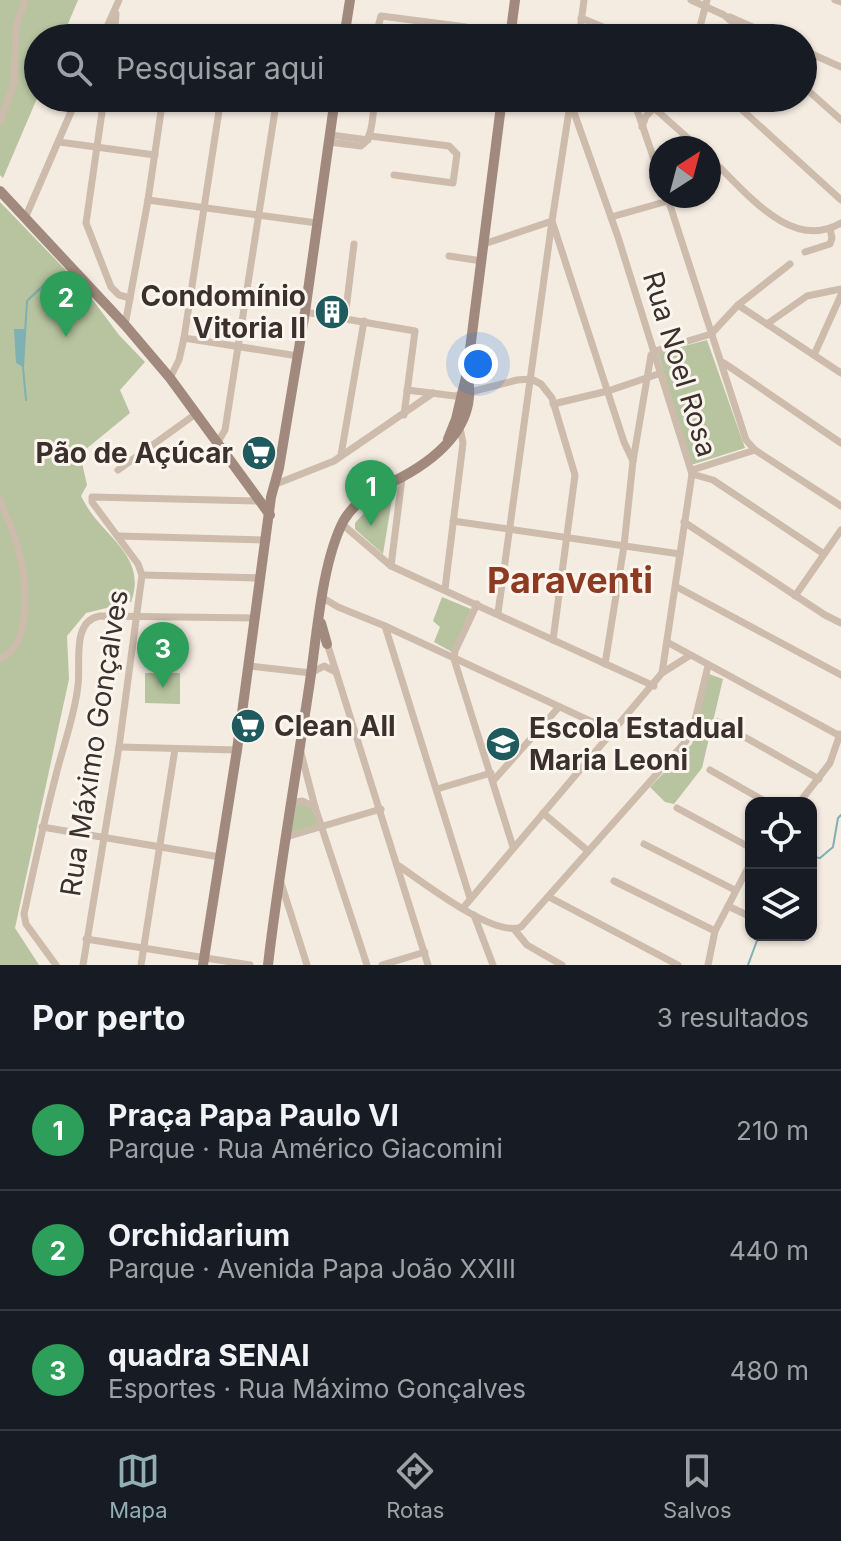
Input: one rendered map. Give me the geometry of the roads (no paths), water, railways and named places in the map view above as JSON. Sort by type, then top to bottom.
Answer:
[{"type":"street","points":[[0,122],[14,83],[16,27],[25,0]]},
{"type":"street","points":[[346,24],[350,0]]},
{"type":"street","points":[[512,24],[515,0]]},
{"type":"street","points":[[580,24],[584,0]]},
{"type":"street","points":[[691,0],[706,3],[734,24]]},
{"type":"street","points":[[835,0],[841,2]]},
{"type":"street","points":[[701,24],[706,3]]},
{"type":"street","points":[[109,24],[118,4]]},
{"type":"street","points":[[116,24],[118,4]]},
{"type":"street","points":[[724,15],[745,24]]},
{"type":"street","points":[[379,24],[381,16],[443,24]]},
{"type":"street","points":[[581,18],[596,24]]},
{"type":"street","points":[[817,56],[841,67]]},
{"type":"street","points":[[817,99],[841,120]]},
{"type":"street","points":[[25,213],[71,112]]},
{"type":"street","points":[[102,112],[87,225],[111,287],[119,295],[130,298]]},
{"type":"street","points":[[125,325],[161,112]]},
{"type":"street","points":[[171,373],[184,338],[219,112]]},
{"type":"street","points":[[218,439],[225,430],[240,347],[275,112]]},
{"type":"street","points":[[203,962],[333,112]]},
{"type":"street","points":[[330,138],[361,146],[369,138],[374,112]]},
{"type":"street","points":[[268,965],[331,557],[342,524],[363,498],[431,460],[460,428],[466,414],[467,373],[500,112]]},
{"type":"street","points":[[498,613],[570,112]]},
{"type":"street","name":"Rua Noel Rosa","points":[[463,908],[654,686],[662,673],[677,587],[692,472],[575,112]]},
{"type":"street","points":[[637,112],[649,147]]},
{"type":"street","points":[[638,116],[641,112]]},
{"type":"street","points":[[642,127],[647,112]]},
{"type":"street","points":[[659,112],[686,136]]},
{"type":"street","points":[[744,112],[841,200]]},
{"type":"street","points":[[566,138],[574,134],[584,136]]},
{"type":"street","points":[[369,138],[449,146],[457,154],[453,183],[394,175]]},
{"type":"street","points":[[59,142],[155,155]]},
{"type":"street","points":[[721,167],[787,225],[807,232],[830,229],[841,223]]},
{"type":"street","points":[[0,191],[25,213],[171,373],[270,519]]},
{"type":"street","points":[[148,200],[317,223]]},
{"type":"street","points":[[611,217],[649,204]]},
{"type":"street","points":[[671,208],[745,436],[755,450],[841,506]]},
{"type":"street","points":[[484,244],[552,221]]},
{"type":"street","points":[[552,221],[624,442],[633,461]]},
{"type":"street","points":[[805,252],[830,244],[830,229]]},
{"type":"street","points":[[345,318],[354,244]]},
{"type":"street","points":[[547,253],[565,255]]},
{"type":"street","points":[[449,256],[482,261]]},
{"type":"street","points":[[605,664],[650,357],[655,351],[711,334],[738,305],[790,264]]},
{"type":"street","points":[[767,324],[807,296],[841,292],[814,355]]},
{"type":"street","points":[[738,305],[841,373]]},
{"type":"street","points":[[305,312],[415,331],[404,415]]},
{"type":"street","points":[[341,455],[364,321]]},
{"type":"street","points":[[184,338],[298,356]]},
{"type":"street","points":[[722,362],[841,443]]},
{"type":"street","points":[[553,404],[608,391],[661,373]]},
{"type":"street","points":[[407,390],[465,394],[531,379],[545,387],[575,475],[553,640]]},
{"type":"street","points":[[727,380],[748,380]]},
{"type":"street","points":[[276,484],[320,468],[433,393]]},
{"type":"street","points":[[445,446],[465,394]]},
{"type":"street","points":[[118,470],[197,413]]},
{"type":"street","points":[[445,589],[463,443],[460,428]]},
{"type":"street","points":[[692,472],[755,450]]},
{"type":"street","points":[[692,472],[713,480],[824,554]]},
{"type":"street","points":[[391,566],[402,478]]},
{"type":"street","points":[[247,483],[273,499]]},
{"type":"street","points":[[247,483],[242,501],[257,501]]},
{"type":"street","name":"Rua Máximo Gonçalves","points":[[83,965],[119,747],[142,575],[138,564],[92,502],[93,496],[242,501]]},
{"type":"street","points":[[0,500],[18,549],[25,601],[23,629],[13,650],[2,658]]},
{"type":"street","points":[[453,521],[680,554]]},
{"type":"street","points":[[684,522],[841,623]]},
{"type":"street","points":[[342,524],[391,566],[654,686]]},
{"type":"street","points":[[795,596],[841,530]]},
{"type":"street","points":[[118,536],[267,540]]},
{"type":"street","points":[[124,544],[132,536]]},
{"type":"street","points":[[831,545],[841,550]]},
{"type":"street","points":[[142,575],[261,578]]},
{"type":"street","points":[[677,587],[841,675]]},
{"type":"street","points":[[323,598],[614,732]]},
{"type":"street","points":[[477,604],[454,659],[513,847]]},
{"type":"street","points":[[320,614],[338,607]]},
{"type":"street","points":[[320,614],[428,965]]},
{"type":"street","points":[[56,965],[24,919],[42,827],[78,687],[82,631],[88,620],[95,616],[255,618]]},
{"type":"street","points":[[385,626],[470,898]]},
{"type":"street","points":[[317,638],[327,644]]},
{"type":"street","points":[[667,642],[841,734],[835,755],[804,797]]},
{"type":"street","points":[[662,673],[689,656]]},
{"type":"street","points":[[249,666],[311,673],[324,666],[337,673]]},
{"type":"street","points":[[399,866],[497,927],[514,929],[526,922],[686,741],[694,724],[708,666]]},
{"type":"street","points":[[437,789],[492,777],[559,707]]},
{"type":"street","points":[[718,722],[819,779]]},
{"type":"street","points":[[119,747],[237,750]]},
{"type":"street","points":[[300,748],[315,807],[367,965]]},
{"type":"street","points":[[141,965],[175,749]]},
{"type":"street","points":[[710,770],[757,797]]},
{"type":"street","points":[[290,808],[302,801],[315,807]]},
{"type":"street","points":[[677,808],[745,845]]},
{"type":"street","points":[[286,837],[381,809]]},
{"type":"street","points":[[543,813],[588,851]]},
{"type":"street","points":[[42,827],[220,857]]},
{"type":"street","points":[[644,844],[735,890]]},
{"type":"street","points":[[708,965],[715,931],[747,869]]},
{"type":"street","points":[[280,881],[307,965]]},
{"type":"street","points":[[614,881],[715,931]]},
{"type":"street","points":[[549,897],[678,965]]},
{"type":"street","points":[[728,906],[745,914]]},
{"type":"street","points":[[474,915],[493,965]]},
{"type":"street","points":[[272,927],[284,920],[295,927]]},
{"type":"street","points":[[514,929],[527,945],[562,965]]},
{"type":"street","points":[[86,939],[203,962],[250,965]]},
{"type":"street","points":[[382,965],[425,952]]},
{"type":"water","points":[[14,329],[25,329],[23,367],[16,363]]},
{"type":"waterway","points":[[26,400],[23,367],[27,301],[53,276]]},
{"type":"waterway","points":[[817,858],[833,847],[841,815]]},
{"type":"waterway","points":[[748,965],[757,941]]},
{"type":"place","name":"Condomínio Vitoria II","points":[[332,312]]},
{"type":"place","name":"Orchidarium","points":[[66,337]]},
{"type":"place","name":"Pão de Açúcar","points":[[259,453]]},
{"type":"place","name":"Praça Papa Paulo VI","points":[[371,526]]},
{"type":"place","name":"quadra SENAI","points":[[163,688]]},
{"type":"place","name":"Clean All","points":[[248,726]]},
{"type":"place","name":"Escola Estadual Maria Leoni","points":[[503,744]]},
{"type":"district","name":"Paraventi","points":[[570,580]]}]
